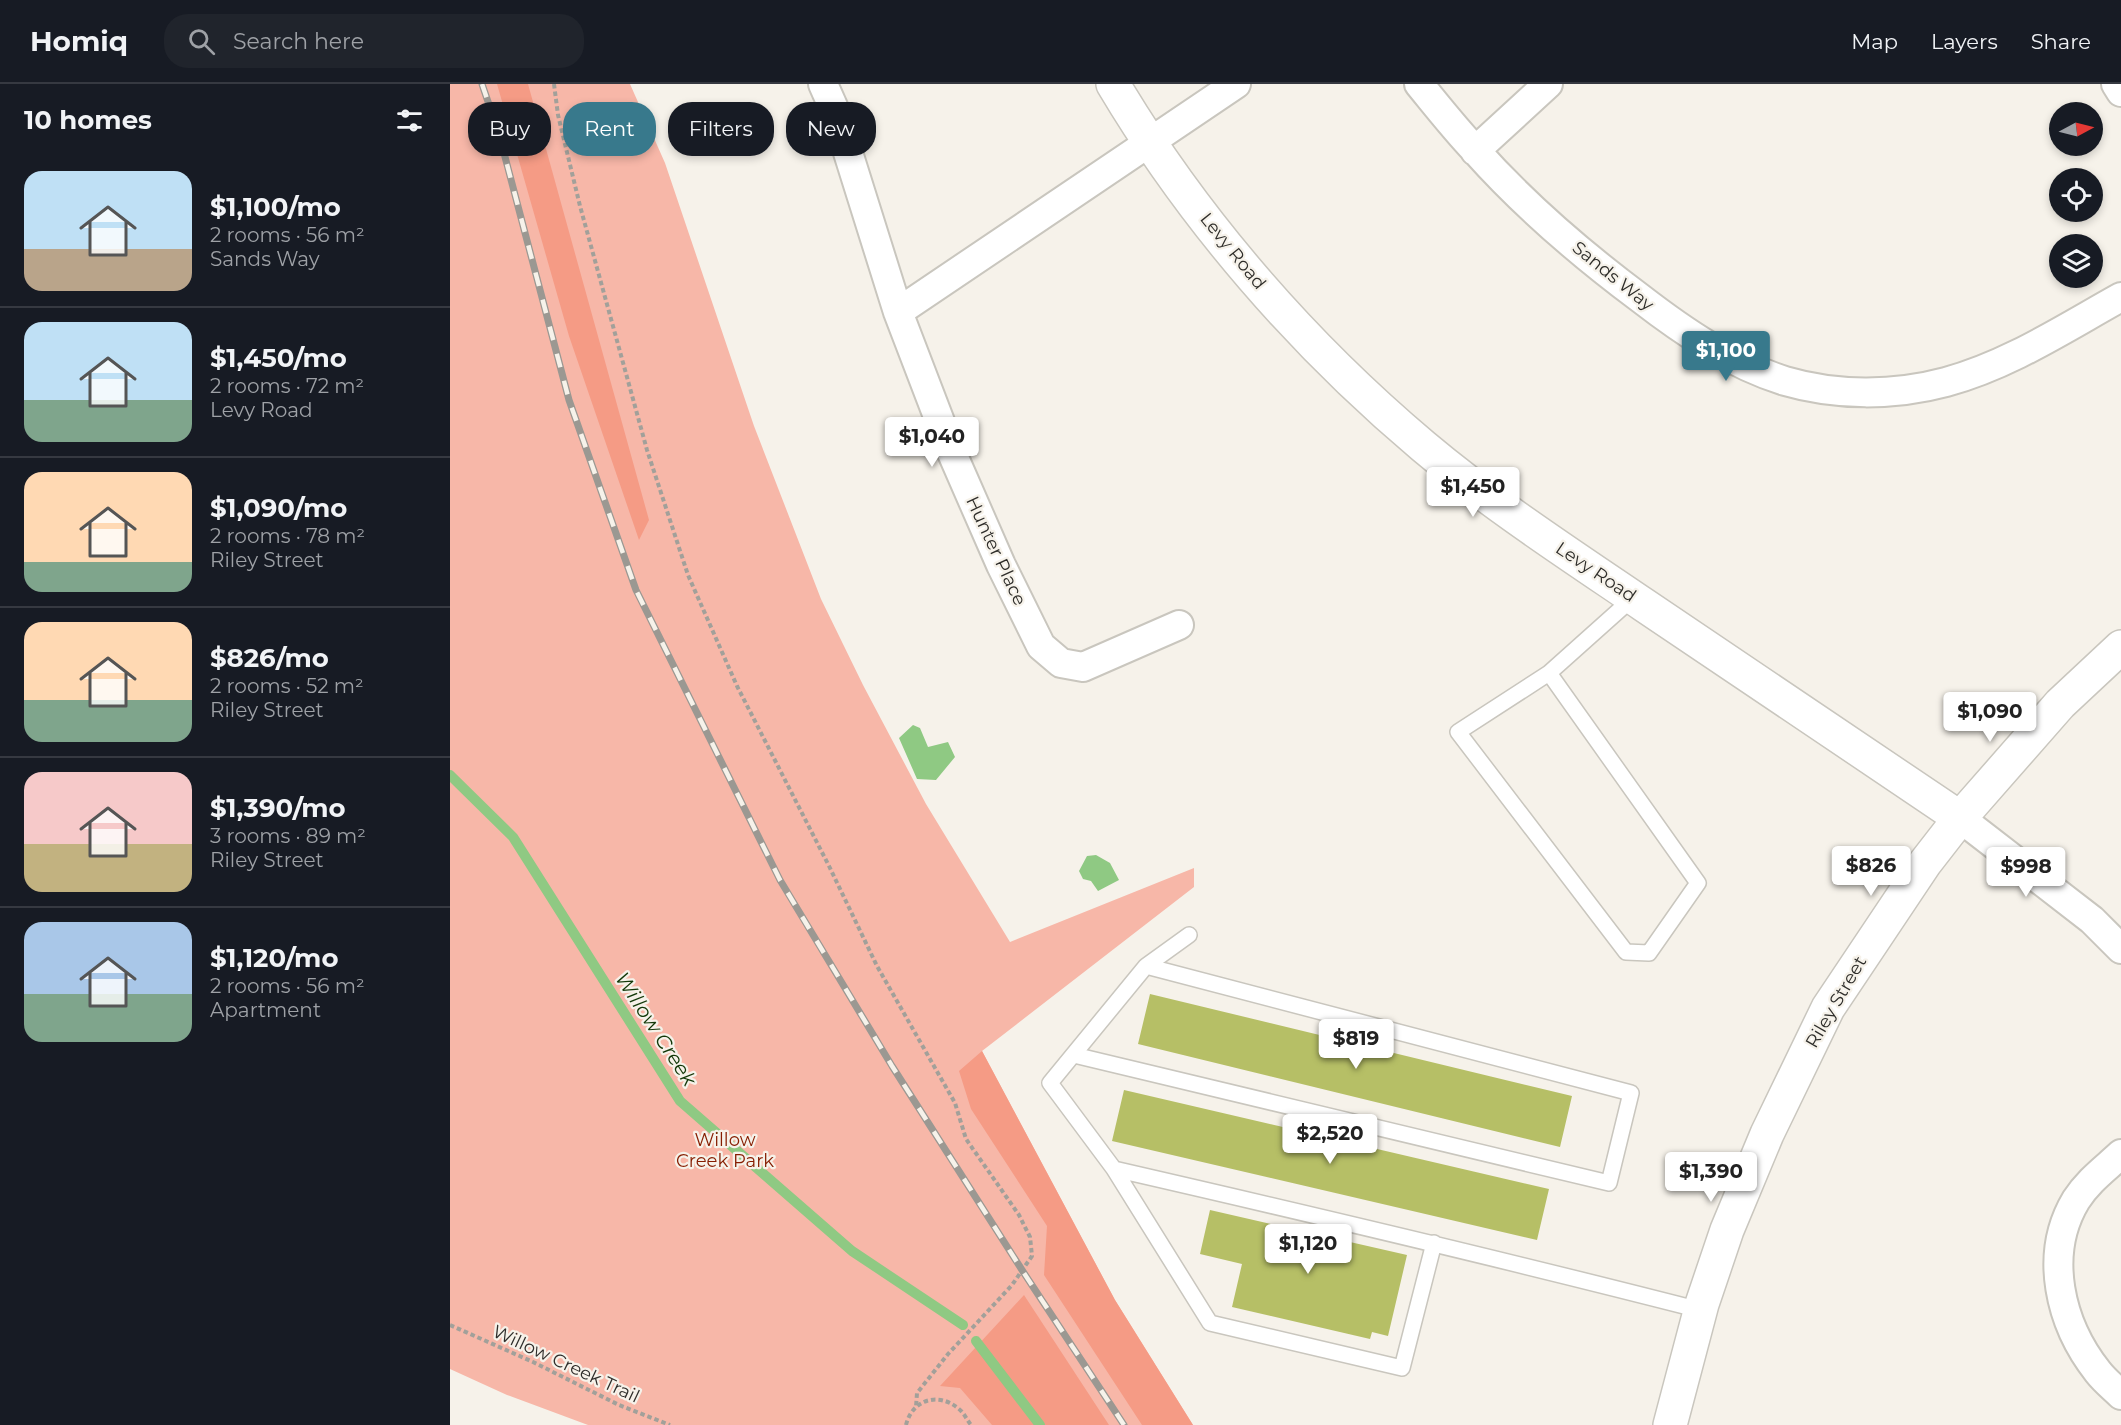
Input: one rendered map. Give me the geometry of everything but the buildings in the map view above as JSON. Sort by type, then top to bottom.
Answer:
[{"type":"street","name":"Hunter Place","points":[[823,84],[835,111],[898,312],[951,453],[1001,565],[1041,646],[1061,663],[1083,667],[1179,625]]},
{"type":"street","name":"Levy Road","points":[[1113,84],[1150,142],[1206,220],[1273,299],[1345,375],[1423,446],[1505,510],[1960,818]]},
{"type":"street","points":[[898,312],[1236,84]]},
{"type":"street","name":"Sands Way","points":[[1419,84],[1475,151],[1536,211],[1601,269],[1671,322],[1726,357],[1786,381],[1850,392],[1913,389],[1945,382],[1976,373],[2006,360],[2121,297]]},
{"type":"street","points":[[1475,151],[1548,84]]},
{"type":"street","points":[[2116,84],[2121,92]]},
{"type":"street","name":"Riley Street","points":[[1670,1425],[1700,1310],[1727,1230],[1767,1134],[1828,1008],[1925,863],[1960,818],[2060,704],[2121,647]]},
{"type":"street","points":[[1960,818],[2092,920],[2121,949]]},
{"type":"street","points":[[2121,1154],[2100,1170],[2077,1199],[2059,1246],[2057,1271],[2060,1295],[2073,1330],[2098,1372],[2121,1395]]},
{"type":"lane","points":[[1549,673],[1698,883],[1649,953],[1626,952],[1458,732],[1549,673],[1634,597]]},
{"type":"lane","points":[[1189,935],[1146,966],[1050,1083],[1114,1168],[1210,1323],[1402,1368],[1434,1244]]},
{"type":"lane","points":[[1074,1055],[1609,1183],[1631,1094],[1146,966]]},
{"type":"lane","points":[[1114,1168],[1700,1310]]},
{"type":"path","points":[[554,84],[558,115],[580,206],[647,450],[688,574],[737,686],[877,966],[956,1103],[966,1139],[1019,1215],[1030,1238],[1032,1256],[1012,1284],[948,1354],[917,1393],[916,1407]]},
{"type":"path","name":"Willow Creek Trail","points":[[450,1325],[533,1362],[619,1405],[670,1425]]},
{"type":"path","points":[[906,1425],[909,1413],[926,1400],[941,1400],[959,1409],[971,1425]]},
{"type":"green space","name":"Willow Creek Park","points":[[450,84],[630,84],[638,102],[563,102],[563,156],[656,156],[656,143],[665,163],[754,426],[821,599],[863,685],[926,804],[1010,942],[1194,868],[1194,887],[982,1051],[1115,1300],[1193,1425],[588,1425],[507,1395],[450,1369]]},
{"type":"shaded area","points":[[497,84],[528,84],[533,102],[502,102]]},
{"type":"shaded area","points":[[518,156],[548,156],[649,520],[639,540],[569,336]]},
{"type":"shaded area","points":[[913,725],[920,728],[928,747],[948,742],[955,757],[936,780],[917,779],[899,738]]},
{"type":"shaded area","points":[[1096,855],[1110,863],[1119,880],[1098,891],[1091,881],[1083,879],[1079,871],[1087,856]]},
{"type":"shaded area","points":[[982,1051],[1115,1300],[1193,1425],[1142,1425],[1044,1275],[1047,1226],[971,1109],[959,1071]]},
{"type":"shaded area","points":[[1024,1295],[1109,1425],[992,1425],[960,1388],[940,1386]]},
{"type":"waterway","name":"Willow Creek","points":[[450,775],[513,837],[680,1101],[852,1251],[963,1325]]},
{"type":"waterway","name":"Willow Creek","points":[[976,1341],[1040,1425]]},
{"type":"railway","points":[[482,84],[499,134],[569,400],[636,590],[780,880],[892,1066],[1124,1425]]}]
